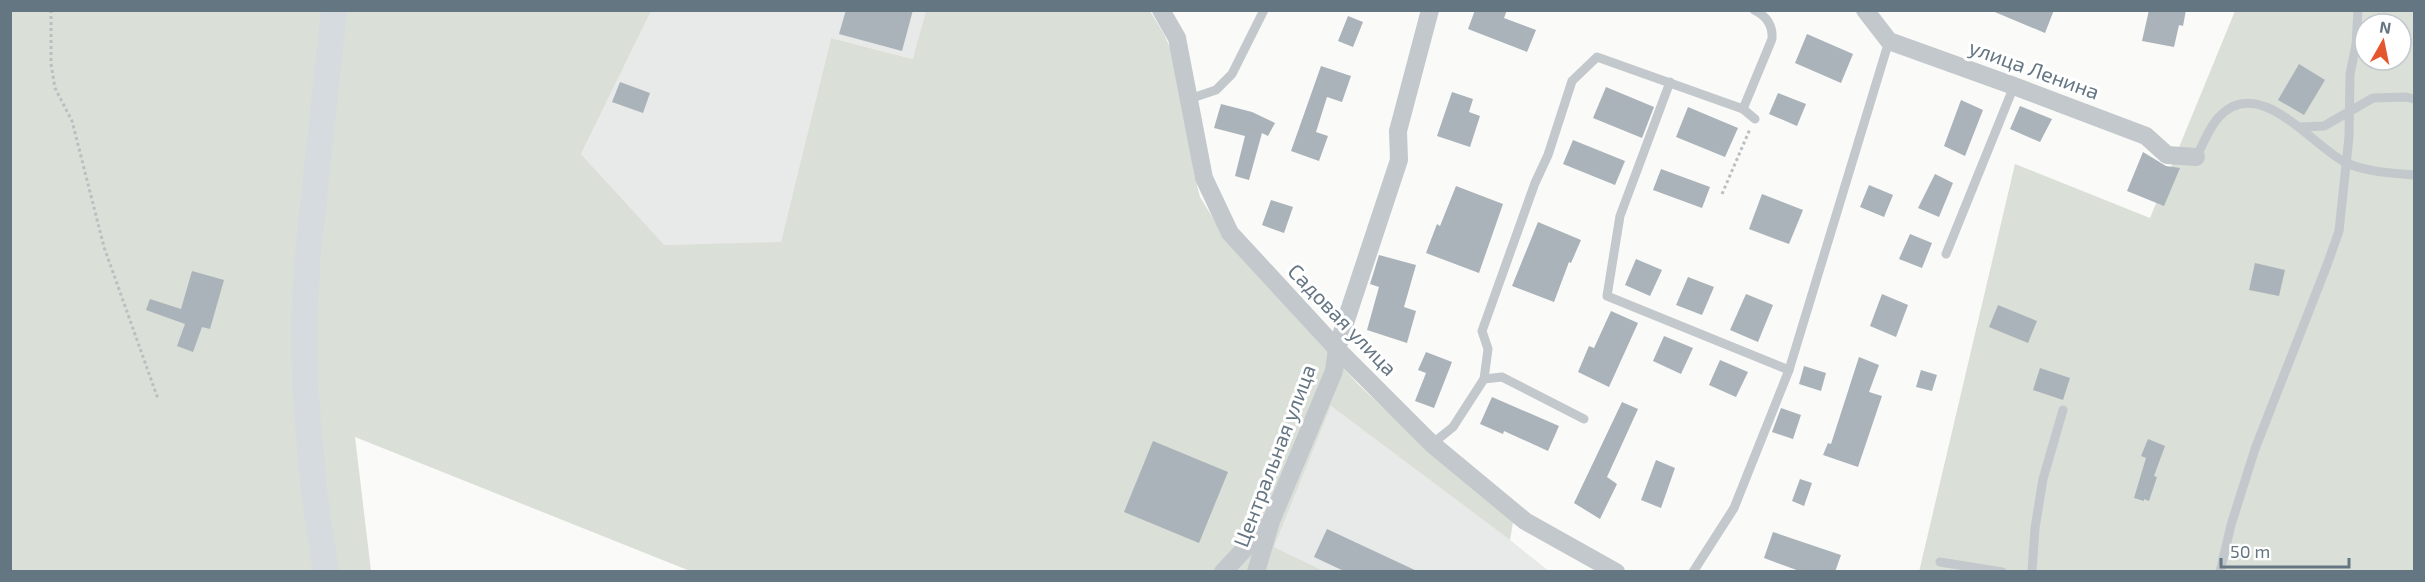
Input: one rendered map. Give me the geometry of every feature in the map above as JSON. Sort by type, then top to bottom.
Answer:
[{"type":"main road","points":[[326,572],[314,492],[305,385],[304,324],[308,252],[334,10]]},
{"type":"street","name":"Садовая улица","points":[[1161,10],[1177,38],[1204,178],[1230,233],[1337,349],[1432,444],[1525,521],[1616,572]]},
{"type":"street","name":"Центральная улица","points":[[1256,572],[1270,521],[1334,371],[1337,349],[1399,160],[1398,131],[1430,10]]},
{"type":"street","points":[[1865,10],[1889,41]]},
{"type":"street","name":"улица Ленина","points":[[1889,41],[2146,136],[2167,155],[2196,157]]},
{"type":"street","points":[[1223,572],[1270,521]]},
{"type":"lane","points":[[1190,99],[1216,90],[1232,74],[1264,10]]},
{"type":"lane","points":[[1743,109],[1772,39],[1773,28],[1763,14],[1754,10]]},
{"type":"lane","points":[[2220,572],[2231,525],[2255,449],[2339,231],[2346,163],[2350,74],[2356,45],[2358,10]]},
{"type":"lane","points":[[1693,572],[1734,508],[1789,370],[1889,41]]},
{"type":"lane","points":[[1432,444],[1453,427],[1484,379],[1488,350],[1482,331],[1535,183],[1548,155],[1572,81],[1597,57],[1743,109],[1755,119]]},
{"type":"lane","points":[[1670,82],[1620,216],[1607,296],[1789,370]]},
{"type":"lane","points":[[1946,254],[2014,86]]},
{"type":"lane","points":[[2301,127],[2324,126],[2373,98],[2415,99]]},
{"type":"lane","points":[[2196,157],[2218,117],[2234,106],[2250,102],[2272,110],[2301,127],[2328,152],[2346,163],[2388,173],[2415,175]]},
{"type":"lane","points":[[1484,379],[1502,377],[1584,419]]},
{"type":"lane","points":[[2032,572],[2035,528],[2043,479],[2063,410]]},
{"type":"lane","points":[[1940,562],[2002,572]]},
{"type":"path","points":[[51,10],[51,64],[56,88],[72,121],[104,247],[158,399]]},
{"type":"path","points":[[1722,194],[1755,119]]},
{"type":"shaded area","points":[[10,11],[651,11],[581,154],[664,245],[781,242],[831,38],[913,59],[926,11],[1150,11],[1175,59],[1194,174],[1200,197],[1224,236],[1358,384],[1428,450],[1513,522],[1510,540],[1331,406],[1274,547],[1324,571],[690,571],[355,437],[371,571],[11,571]]},
{"type":"shaded area","points":[[651,11],[926,11],[914,59],[831,38],[781,243],[663,245],[581,154]]},
{"type":"shaded area","points":[[2235,11],[2414,11],[2414,571],[1919,572],[2015,164],[2150,218]]},
{"type":"shaded area","points":[[1331,406],[1549,571],[1324,571],[1274,547]]},
{"type":"building","points":[[846,10],[913,10],[902,51],[839,34]]},
{"type":"building","points":[[1475,10],[1507,10],[1504,18],[1536,30],[1527,52],[1468,29]]},
{"type":"building","points":[[1990,10],[2054,10],[2045,33]]},
{"type":"building","points":[[2149,10],[2186,10],[2183,26],[2179,25],[2174,47],[2142,41]]},
{"type":"building","points":[[1348,16],[1363,22],[1353,47],[1338,41]]},
{"type":"building","points":[[1807,34],[1853,54],[1841,83],[1795,63]]},
{"type":"building","points":[[2299,64],[2325,80],[2304,115],[2278,100]]},
{"type":"building","points":[[1321,66],[1351,76],[1342,102],[1327,97],[1316,132],[1328,136],[1319,161],[1291,151]]},
{"type":"building","points":[[620,82],[650,93],[643,113],[612,102]]},
{"type":"building","points":[[1606,87],[1654,107],[1642,138],[1593,118]]},
{"type":"building","points":[[1452,92],[1473,99],[1469,112],[1480,116],[1470,147],[1437,136]]},
{"type":"building","points":[[1778,93],[1806,104],[1797,126],[1769,114]]},
{"type":"building","points":[[1961,100],[1983,110],[1965,156],[1944,146]]},
{"type":"building","points":[[1221,104],[1252,112],[1275,123],[1268,136],[1262,133],[1249,180],[1235,176],[1245,136],[1214,128]]},
{"type":"building","points":[[2020,106],[2052,119],[2040,142],[2010,129]]},
{"type":"building","points":[[1688,107],[1738,128],[1725,157],[1676,137]]},
{"type":"building","points":[[1573,140],[1625,161],[1615,185],[1563,164]]},
{"type":"building","points":[[2143,152],[2166,166],[2180,168],[2164,206],[2127,191]]},
{"type":"building","points":[[1661,169],[1710,187],[1702,208],[1653,190]]},
{"type":"building","points":[[1935,174],[1953,183],[1939,217],[1918,208]]},
{"type":"building","points":[[1869,185],[1893,195],[1884,217],[1860,207]]},
{"type":"building","points":[[1456,186],[1503,204],[1479,273],[1426,253],[1437,224],[1440,226]]},
{"type":"building","points":[[1762,194],[1803,210],[1789,244],[1749,229]]},
{"type":"building","points":[[1271,200],[1293,207],[1284,233],[1262,225]]},
{"type":"building","points":[[1538,222],[1581,240],[1571,263],[1569,262],[1554,302],[1512,286]]},
{"type":"building","points":[[1910,234],[1932,243],[1922,268],[1899,259]]},
{"type":"building","points":[[1379,255],[1416,265],[1404,307],[1416,311],[1407,343],[1367,330],[1379,287],[1370,284]]},
{"type":"building","points":[[1636,259],[1662,270],[1650,296],[1625,285]]},
{"type":"building","points":[[2255,263],[2285,270],[2279,296],[2249,290]]},
{"type":"building","points":[[192,271],[224,280],[210,329],[202,327],[193,352],[177,346],[185,324],[146,310],[150,299],[181,309]]},
{"type":"building","points":[[1688,277],[1714,287],[1702,315],[1676,305]]},
{"type":"building","points":[[1746,294],[1773,305],[1758,342],[1730,330]]},
{"type":"building","points":[[1882,294],[1908,305],[1896,337],[1870,326]]},
{"type":"building","points":[[1998,305],[2037,321],[2028,343],[1989,327]]},
{"type":"building","points":[[1611,311],[1638,323],[1609,387],[1578,372],[1589,346],[1594,348]]},
{"type":"building","points":[[1664,336],[1693,348],[1681,374],[1653,361]]},
{"type":"building","points":[[1426,352],[1452,362],[1434,408],[1415,401],[1426,373],[1418,370]]},
{"type":"building","points":[[1859,357],[1879,365],[1869,392],[1882,396],[1858,467],[1823,455],[1828,443],[1831,444]]},
{"type":"building","points":[[1720,360],[1748,372],[1736,397],[1709,385]]},
{"type":"building","points":[[1804,366],[1826,373],[1821,391],[1799,384]]},
{"type":"building","points":[[2040,368],[2070,378],[2063,400],[2033,390]]},
{"type":"building","points":[[1921,370],[1937,375],[1932,391],[1916,387]]},
{"type":"building","points":[[1492,397],[1559,426],[1548,451],[1504,431],[1503,434],[1480,424]]},
{"type":"building","points":[[1622,402],[1638,409],[1607,477],[1617,484],[1600,519],[1574,503]]},
{"type":"building","points":[[1781,408],[1801,415],[1793,439],[1772,432]]},
{"type":"building","points":[[2148,439],[2165,446],[2154,476],[2157,477],[2149,501],[2144,499],[2144,501],[2134,498],[2146,458],[2141,456]]},
{"type":"building","points":[[1153,441],[1228,472],[1199,543],[1124,512]]},
{"type":"building","points":[[1656,460],[1675,468],[1661,508],[1641,500]]},
{"type":"building","points":[[1800,479],[1812,483],[1804,506],[1792,501]]},
{"type":"building","points":[[1327,529],[1419,572],[1346,572],[1314,557]]},
{"type":"building","points":[[1773,532],[1841,555],[1835,572],[1802,572],[1764,558]]}]
